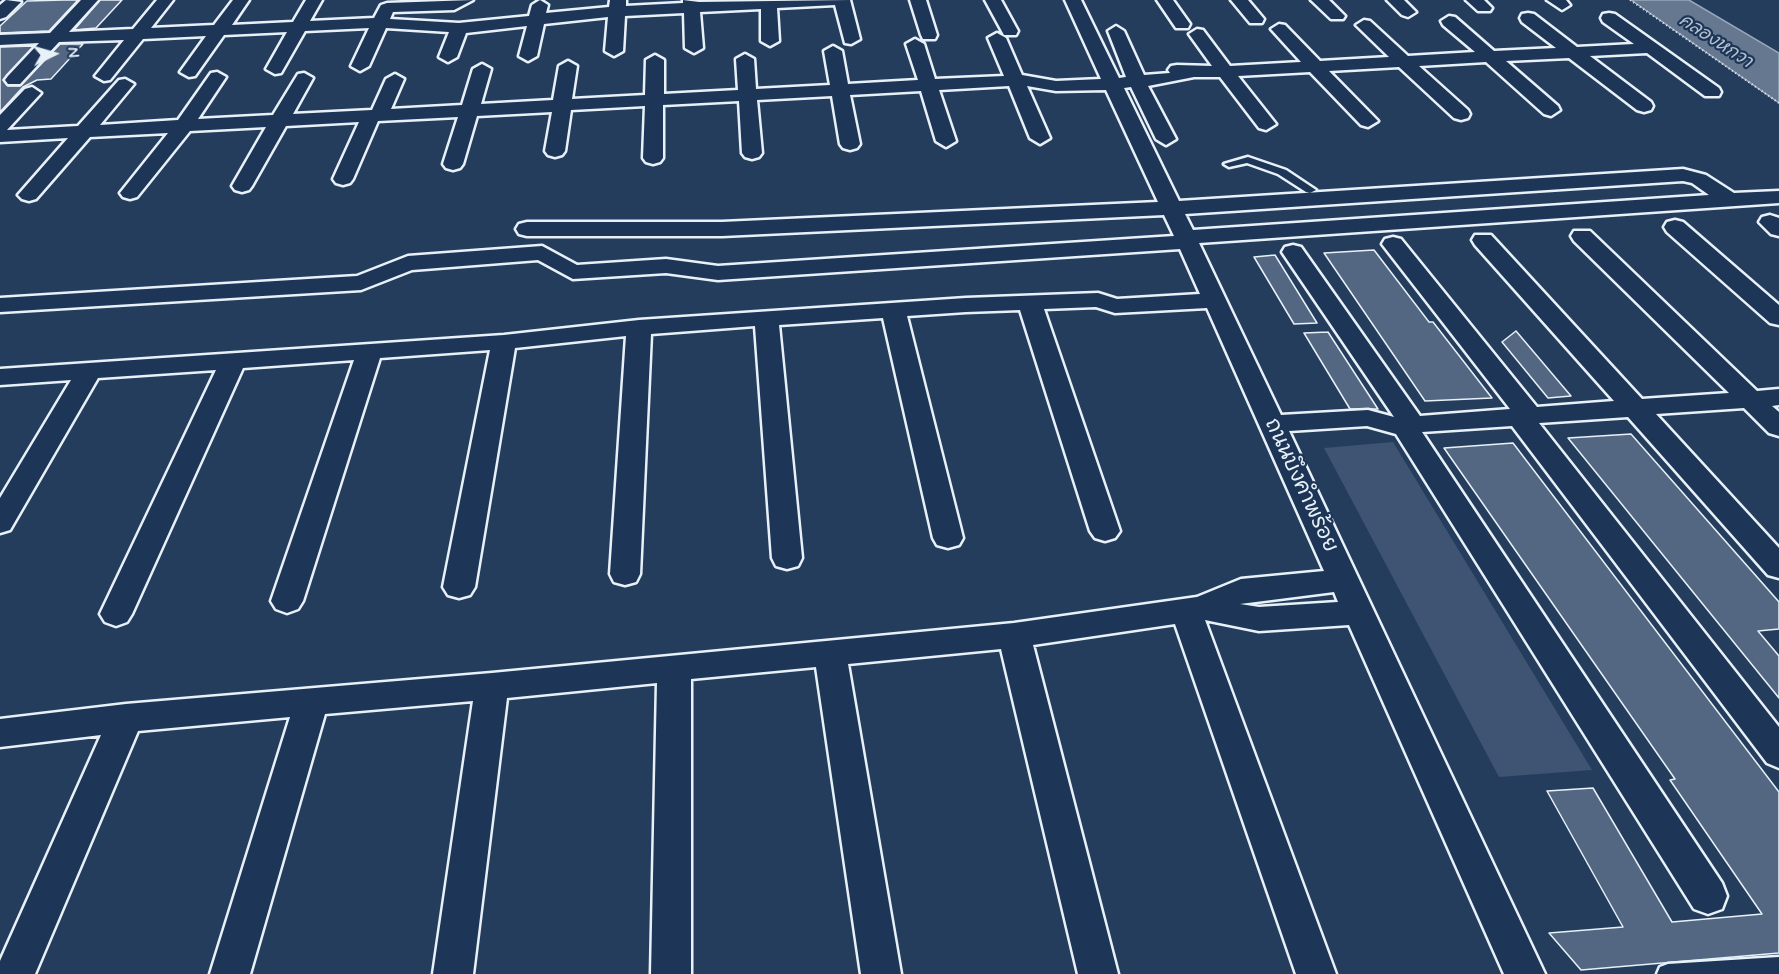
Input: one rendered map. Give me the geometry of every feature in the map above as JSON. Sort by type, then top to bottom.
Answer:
[{"type":"street","points":[[14,80],[90,0]]},
{"type":"street","points":[[104,76],[165,0]]},
{"type":"street","points":[[189,72],[241,0]]},
{"type":"street","points":[[274,69],[314,0]]},
{"type":"street","points":[[0,40],[300,26],[386,10],[454,5],[465,0]]},
{"type":"street","points":[[528,56],[542,0]]},
{"type":"street","points":[[386,10],[459,28],[536,21],[618,5],[836,0]]},
{"type":"street","points":[[842,0],[851,39]]},
{"type":"street","points":[[918,0],[929,86],[946,141]]},
{"type":"street","points":[[993,0],[1040,138]]},
{"type":"street","name":"ถนนบึงคำพร้อย","points":[[1073,0],[1121,75],[1169,203],[1525,974]]},
{"type":"street","points":[[1165,0],[1182,24]]},
{"type":"street","points":[[1239,0],[1256,19]]},
{"type":"street","points":[[1319,0],[1336,16]]},
{"type":"street","points":[[1395,0],[1408,12]]},
{"type":"street","points":[[0,14],[13,2]]},
{"type":"street","points":[[769,2],[770,41]]},
{"type":"street","points":[[691,4],[694,48]]},
{"type":"street","points":[[614,51],[618,5]]},
{"type":"street","points":[[360,66],[386,10]]},
{"type":"street","points":[[1528,18],[1644,106]]},
{"type":"street","points":[[1609,18],[1712,92]]},
{"type":"street","points":[[1449,21],[1551,110]]},
{"type":"street","points":[[1364,25],[1461,114]]},
{"type":"street","points":[[448,57],[459,28]]},
{"type":"street","points":[[1279,29],[1368,121]]},
{"type":"street","points":[[1116,31],[1121,75],[1166,139]]},
{"type":"street","points":[[1197,34],[1228,71],[1266,124]]},
{"type":"street","points":[[0,136],[1021,81],[1056,86],[1121,75],[1650,48]]},
{"type":"street","points":[[833,51],[850,144]]},
{"type":"street","points":[[746,59],[752,153]]},
{"type":"street","points":[[653,158],[655,60]]},
{"type":"street","points":[[555,151],[568,66]]},
{"type":"street","points":[[453,164],[482,69]]},
{"type":"street","points":[[130,193],[184,126],[217,77]]},
{"type":"street","points":[[242,186],[304,78]]},
{"type":"street","points":[[343,179],[395,79]]},
{"type":"street","points":[[29,195],[124,84]]},
{"type":"street","points":[[0,126],[32,93]]},
{"type":"street","points":[[1169,203],[1310,190],[1621,170],[1687,162]]},
{"type":"street","points":[[527,229],[722,229],[1683,175],[1700,179],[1730,200]]},
{"type":"street","points":[[0,305],[361,283],[408,263],[542,253],[573,272],[666,266],[718,273],[1779,197]]},
{"type":"street","points":[[1675,227],[1779,318]]},
{"type":"street","points":[[1582,236],[1779,427]]},
{"type":"street","points":[[1483,240],[1779,567]]},
{"type":"street","points":[[1393,244],[1779,753]]},
{"type":"street","points":[[1293,252],[1708,896]]},
{"type":"street","points":[[0,377],[504,342],[639,327],[766,318],[1098,300],[1115,306],[1211,292]]},
{"type":"street","points":[[1030,303],[1105,531]]},
{"type":"street","points":[[893,310],[948,538]]},
{"type":"street","points":[[766,318],[786,558]]},
{"type":"street","points":[[625,574],[639,327]]},
{"type":"street","points":[[459,586],[504,342]]},
{"type":"street","points":[[287,601],[369,352]]},
{"type":"street","points":[[117,614],[232,361]]},
{"type":"street","points":[[0,523],[89,371]]},
{"type":"street","points":[[1275,433],[1382,434],[1403,425],[1779,397]]},
{"type":"street","points":[[0,733],[126,718],[492,686],[1014,635],[1194,610],[1241,590],[1344,580]]},
{"type":"street","points":[[1194,610],[1259,619],[1358,613]]},
{"type":"street","points":[[1194,610],[1316,974]]},
{"type":"street","points":[[1014,635],[1098,974]]},
{"type":"street","points":[[830,653],[881,974]]},
{"type":"street","points":[[671,974],[674,668]]},
{"type":"street","points":[[453,974],[492,686]]},
{"type":"street","points":[[230,974],[312,701]]},
{"type":"street","points":[[15,974],[126,718]]},
{"type":"lane","points":[[1229,164],[1248,160],[1282,172],[1310,190]]},
{"type":"lane","points":[[1668,974],[1779,967]]},
{"type":"path","points":[[1630,0],[1779,103]]},
{"type":"shaded area","points":[[1393,442],[1592,770],[1499,777],[1324,448]]},
{"type":"water","name":"คลองหกวา","points":[[1631,0],[1689,0],[1779,53],[1779,103]]},
{"type":"building","points":[[78,0],[49,31],[0,33],[0,26],[27,1]]},
{"type":"building","points":[[100,0],[122,0],[96,28],[74,30]]},
{"type":"building","points":[[60,44],[83,44],[51,79],[37,80],[23,87],[0,112],[0,47],[34,46],[3,80],[8,86],[20,86]]},
{"type":"building","points":[[1374,250],[1429,322],[1433,322],[1492,398],[1425,401],[1324,253]]},
{"type":"building","points":[[1275,255],[1317,323],[1294,324],[1254,257]]},
{"type":"building","points":[[1516,331],[1571,396],[1548,398],[1502,342]]},
{"type":"building","points":[[1328,332],[1378,409],[1350,409],[1304,333]]},
{"type":"building","points":[[1631,434],[1779,602],[1779,629],[1758,631],[1779,656],[1779,698],[1568,438]]},
{"type":"building","points":[[1513,443],[1779,792],[1779,953],[1581,970],[1549,933],[1623,927],[1547,791],[1593,788],[1672,922],[1762,914],[1670,780],[1675,779],[1444,448]]}]
